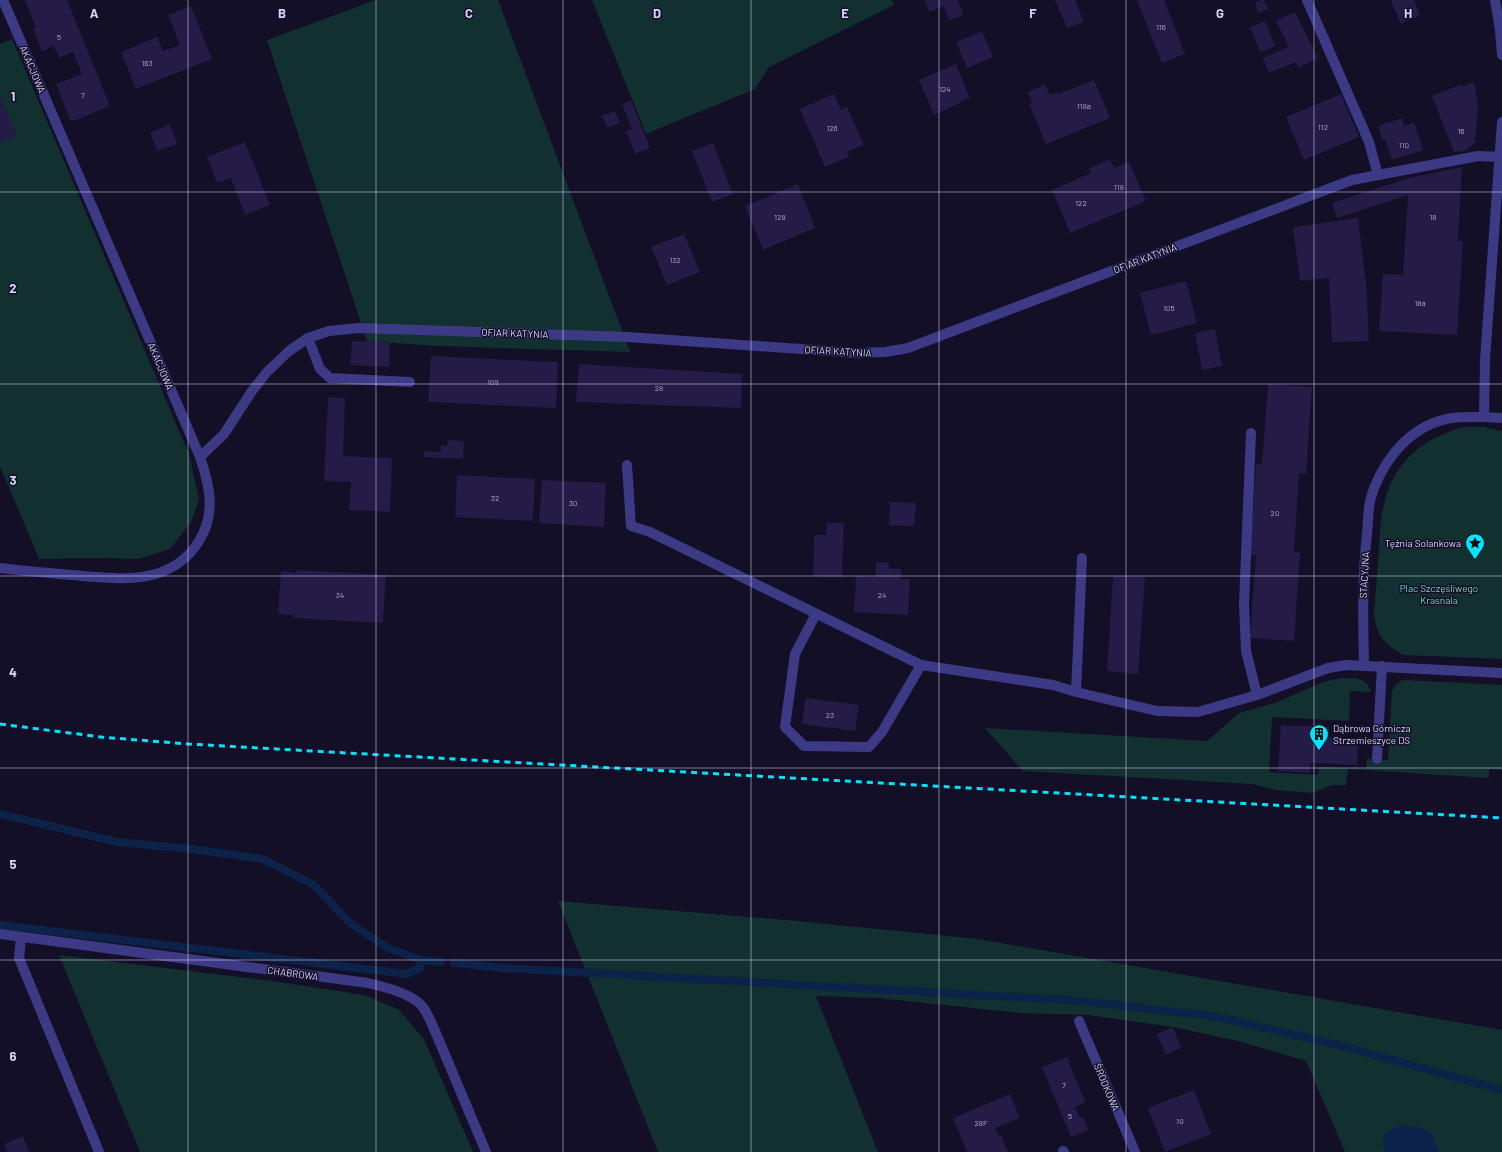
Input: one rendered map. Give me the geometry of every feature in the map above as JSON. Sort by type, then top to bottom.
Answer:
[{"type":"street","name":"AKACJOWA","points":[[0,568],[127,579],[152,575],[167,570],[179,563],[195,549],[205,531],[210,499],[208,479],[200,457],[3,0]]},
{"type":"street","points":[[1307,0],[1368,142],[1378,175]]},
{"type":"street","points":[[1495,0],[1502,55]]},
{"type":"street","points":[[1484,417],[1486,360],[1502,122]]},
{"type":"street","name":"OFIAR KATYNIA","points":[[200,457],[224,434],[267,372],[289,351],[308,338],[329,331],[359,328],[628,337],[857,353],[885,352],[908,348],[1352,180],[1478,156],[1499,157]]},
{"type":"street","points":[[308,338],[320,370],[330,378],[410,382]]},
{"type":"street","name":"STACYJNA","points":[[1364,666],[1362,616],[1365,551],[1370,502],[1378,480],[1390,460],[1405,441],[1420,429],[1438,421],[1457,416],[1502,418]]},
{"type":"street","points":[[1251,433],[1244,604],[1246,651],[1257,695]]},
{"type":"street","points":[[627,465],[631,526],[650,532],[921,665],[1053,685],[1076,692],[1157,711],[1198,712],[1257,695],[1328,668],[1348,665],[1502,673]]},
{"type":"street","points":[[1076,692],[1082,558]]},
{"type":"street","points":[[816,614],[795,654],[785,727],[804,746],[868,747],[882,732],[921,665]]},
{"type":"street","points":[[1378,759],[1382,666]]},
{"type":"street","name":"CHABROWA","points":[[0,934],[368,983],[401,993],[422,1006],[428,1016],[436,1031],[486,1152]]},
{"type":"street","points":[[21,937],[19,958],[99,1152]]},
{"type":"street","name":"ŚRODKOWA","points":[[1079,1021],[1136,1152]]},
{"type":"green space","points":[[376,0],[498,0],[630,352],[437,346],[367,341],[267,40]]},
{"type":"green space","points":[[592,0],[892,0],[894,5],[769,67],[755,89],[646,134]]},
{"type":"green space","points":[[12,39],[189,454],[199,500],[191,522],[170,549],[139,559],[39,559],[0,466],[0,44]]},
{"type":"green space","name":"Plac Szczęśliwego Krasnala","points":[[1465,427],[1484,427],[1502,431],[1502,659],[1403,655],[1386,643],[1379,633],[1375,621],[1374,613],[1380,526],[1384,504],[1395,475],[1403,463],[1413,453],[1436,437]]},
{"type":"green space","points":[[1342,678],[1360,679],[1367,683],[1371,692],[1350,691],[1349,721],[1272,717],[1269,772],[1318,775],[1319,767],[1366,769],[1367,759],[1388,760],[1392,691],[1396,684],[1403,680],[1502,685],[1502,770],[1489,769],[1489,778],[1348,769],[1346,785],[1332,785],[1313,793],[1275,790],[1252,784],[1023,771],[985,728],[1207,741],[1239,713],[1275,703],[1323,682]]},
{"type":"green space","points":[[558,901],[797,921],[978,939],[1502,1030],[1502,1152],[1345,1152],[1306,1061],[1238,1041],[1173,1027],[1088,1015],[1020,1013],[878,998],[816,996],[878,1152],[658,1152]]},
{"type":"green space","points":[[59,955],[280,982],[364,995],[398,1009],[424,1039],[473,1152],[140,1152]]},
{"type":"water","points":[[1401,1125],[1415,1126],[1426,1130],[1434,1138],[1439,1152],[1384,1152],[1382,1141],[1386,1132]]},
{"type":"building","points":[[25,0],[67,0],[110,106],[71,122],[56,84],[82,74],[73,52],[59,58],[54,46],[42,51],[33,28],[36,27]]},
{"type":"building","points":[[925,0],[958,0],[963,15],[949,20],[944,6],[929,12]]},
{"type":"building","points":[[1055,0],[1075,0],[1084,22],[1067,28]]},
{"type":"building","points":[[1137,0],[1164,0],[1185,54],[1162,63]]},
{"type":"building","points":[[1264,0],[1268,9],[1258,13],[1255,2]]},
{"type":"building","points":[[1414,0],[1420,15],[1401,24],[1391,1]]},
{"type":"building","points":[[191,6],[212,59],[136,89],[121,52],[157,37],[163,51],[180,45],[168,15]]},
{"type":"building","points":[[1295,12],[1318,58],[1299,68],[1296,62],[1269,73],[1263,58],[1289,47],[1276,21]]},
{"type":"building","points":[[1265,21],[1275,46],[1260,52],[1250,27]]},
{"type":"building","points":[[982,31],[993,57],[967,68],[956,42]]},
{"type":"building","points":[[956,64],[970,98],[934,115],[919,80]]},
{"type":"building","points":[[1094,80],[1110,118],[1046,144],[1029,104],[1032,103],[1028,92],[1045,84],[1050,95],[1058,92],[1058,94]]},
{"type":"building","points":[[1474,82],[1478,106],[1475,142],[1466,151],[1454,152],[1432,96],[1462,84],[1462,87]]},
{"type":"building","points":[[834,94],[841,110],[847,107],[864,145],[847,152],[849,157],[825,167],[800,109]]},
{"type":"building","points":[[1341,94],[1359,137],[1304,160],[1286,117]]},
{"type":"building","points":[[0,95],[17,136],[0,143]]},
{"type":"building","points":[[631,100],[650,148],[635,154],[626,131],[632,129],[622,104]]},
{"type":"building","points":[[615,111],[620,123],[607,128],[602,116]]},
{"type":"building","points":[[1402,118],[1404,126],[1414,122],[1423,150],[1392,160],[1385,139],[1382,140],[1378,126]]},
{"type":"building","points":[[170,124],[177,144],[157,151],[150,133]]},
{"type":"building","points":[[245,142],[270,205],[245,215],[231,178],[217,183],[207,157]]},
{"type":"building","points":[[713,143],[733,194],[712,202],[692,151]]},
{"type":"building","points":[[1110,159],[1114,168],[1129,162],[1146,201],[1070,233],[1052,190],[1091,173],[1089,168]]},
{"type":"building","points":[[1462,167],[1458,241],[1463,241],[1457,335],[1379,331],[1383,274],[1403,275],[1408,195],[1337,218],[1332,203],[1409,178]]},
{"type":"building","points":[[798,184],[815,228],[763,250],[745,206]]},
{"type":"building","points":[[1358,218],[1366,282],[1369,341],[1332,342],[1329,278],[1300,281],[1293,227]]},
{"type":"building","points":[[684,234],[700,272],[667,285],[651,247]]},
{"type":"building","points":[[1186,281],[1197,323],[1151,335],[1140,293]]},
{"type":"building","points":[[1215,329],[1222,366],[1202,370],[1195,333]]},
{"type":"building","points":[[352,341],[390,342],[389,367],[350,365]]},
{"type":"building","points":[[431,356],[558,362],[556,408],[428,402]]},
{"type":"building","points":[[579,364],[742,374],[741,408],[576,402]]},
{"type":"building","points":[[1268,384],[1312,387],[1306,474],[1299,473],[1294,552],[1300,553],[1294,641],[1250,638],[1256,555],[1250,555],[1256,464],[1262,464]]},
{"type":"building","points":[[328,397],[345,398],[343,456],[392,458],[390,512],[349,510],[351,482],[324,481]]},
{"type":"building","points":[[448,440],[464,441],[463,459],[424,457],[424,451],[441,452],[441,445],[447,446]]},
{"type":"building","points":[[457,475],[535,479],[533,521],[455,517]]},
{"type":"building","points":[[542,480],[606,483],[604,527],[539,523]]},
{"type":"building","points":[[890,502],[916,503],[914,526],[889,525]]},
{"type":"building","points":[[827,523],[844,523],[842,577],[813,576],[814,535],[826,535]]},
{"type":"building","points":[[876,562],[889,563],[889,568],[901,569],[901,579],[910,579],[908,615],[854,612],[856,576],[875,577]]},
{"type":"building","points":[[296,570],[386,575],[383,623],[293,618],[294,615],[278,614],[281,571],[296,573]]},
{"type":"building","points":[[1113,576],[1145,577],[1138,674],[1107,671]]},
{"type":"building","points":[[806,698],[859,705],[855,731],[802,724]]},
{"type":"building","name":"Dąbrowa Górnicza Strzemieszyce DS","points":[[1281,725],[1329,727],[1328,737],[1358,739],[1357,765],[1310,763],[1310,773],[1278,771]]},
{"type":"building","points":[[1173,1027],[1181,1048],[1166,1055],[1157,1034]]},
{"type":"building","points":[[1067,1057],[1085,1102],[1075,1107],[1080,1118],[1083,1117],[1088,1130],[1071,1137],[1042,1067]]},
{"type":"building","points":[[1194,1090],[1211,1134],[1165,1152],[1148,1108]]},
{"type":"building","points":[[1010,1094],[1020,1118],[995,1128],[999,1136],[1001,1135],[1008,1152],[967,1152],[953,1118]]},
{"type":"building","points":[[23,1136],[29,1152],[7,1152],[4,1144]]},
{"type":"waterway","points":[[0,814],[117,842],[191,849],[263,859],[314,885],[350,923],[388,948],[421,960],[441,962]]},
{"type":"waterway","points":[[0,925],[407,974],[420,968],[421,960]]},
{"type":"waterway","points":[[454,963],[503,968],[1083,1001],[1218,1017],[1338,1045],[1502,1090]]},
{"type":"railway","points":[[0,724],[101,737],[188,744],[1502,818]]},
{"type":"place","name":"Tężnia Solankowa","points":[[1475,560]]},
{"type":"place","name":"Dąbrowa Górnicza Strzemieszyce DS","points":[[1319,751]]}]
